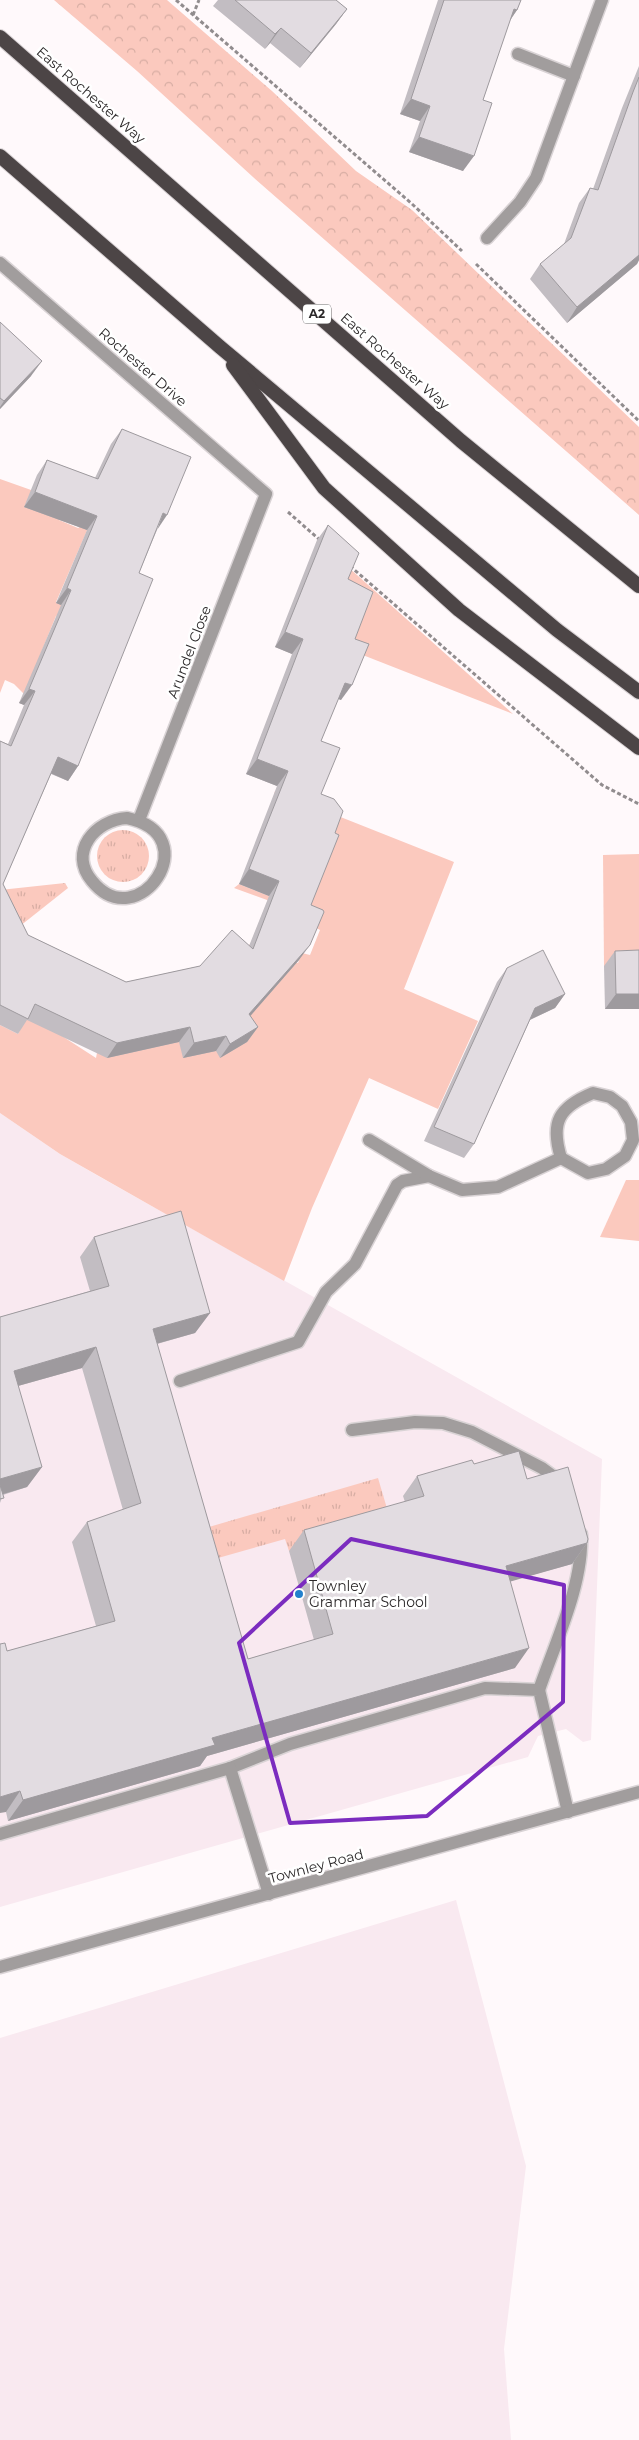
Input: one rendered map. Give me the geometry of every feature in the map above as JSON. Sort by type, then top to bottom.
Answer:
[{"type":"highway","name":"East Rochester Way","points":[[0,37],[461,441],[639,586]]},
{"type":"highway","points":[[0,156],[220,347],[557,630],[639,692]]},
{"type":"highway","points":[[220,347],[324,488],[459,610],[639,748]]},
{"type":"street","points":[[487,238],[520,202],[536,178],[602,0]]},
{"type":"street","points":[[518,54],[574,76]]},
{"type":"street","name":"Rochester Drive","points":[[0,263],[266,494]]},
{"type":"street","name":"Arundel Close","points":[[139,820],[266,494]]},
{"type":"street","points":[[127,818],[139,820],[150,826],[160,838],[165,851],[161,874],[149,889],[138,895],[125,898],[108,894],[96,887],[86,874],[83,868],[85,848],[91,835],[101,825],[114,819],[127,818]]},
{"type":"street","points":[[593,1093],[610,1097],[622,1106],[631,1122],[636,1140],[625,1156],[606,1169],[588,1173],[561,1158],[556,1143],[558,1120],[573,1101],[593,1093]]},
{"type":"street","points":[[369,1140],[429,1176],[462,1190],[498,1187],[561,1158]]},
{"type":"street","points":[[180,1381],[298,1342],[326,1292],[355,1264],[396,1186],[403,1181],[429,1176]]},
{"type":"street","points":[[352,1430],[415,1422],[443,1423],[472,1432],[542,1468],[554,1476],[569,1492]]},
{"type":"street","points":[[568,1812],[539,1690],[581,1562],[579,1519]]},
{"type":"street","points":[[0,1834],[230,1768],[290,1744],[485,1688],[539,1690]]},
{"type":"street","points":[[230,1768],[269,1894]]},
{"type":"street","name":"Townley Road","points":[[0,1967],[639,1792]]},
{"type":"path","points":[[176,0],[411,203],[468,256]]},
{"type":"path","points":[[193,15],[199,0]]},
{"type":"path","points":[[475,263],[639,421]]},
{"type":"path","points":[[266,494],[326,546]]},
{"type":"path","points":[[348,565],[602,785],[639,804]]},
{"type":"highlighted area","points":[[351,1539],[564,1585],[563,1702],[427,1816],[290,1823],[239,1643]]},
{"type":"shaded area","name":"Townley Grammar School","points":[[0,1113],[60,1154],[100,1177],[602,1459],[591,1740],[583,1742],[566,1729],[538,1736],[528,1757],[0,1907]]},
{"type":"shaded area","points":[[456,1900],[526,2166],[504,2349],[511,2440],[0,2440],[0,2038]]},
{"type":"green space","points":[[54,0],[167,0],[272,91],[356,171],[412,210],[639,427],[639,515],[253,177],[137,71]]},
{"type":"green space","points":[[0,479],[65,502],[59,520],[78,528],[92,519],[56,602],[71,609],[56,616],[40,655],[39,709],[14,684],[5,680],[0,693]]},
{"type":"green space","points":[[348,567],[513,714],[327,641],[338,594]]},
{"type":"green space","points":[[275,791],[454,862],[404,989],[478,1021],[438,1109],[369,1078],[312,1208],[284,1281],[60,1154],[0,1113],[0,1025],[18,1034],[28,1014],[96,1058],[101,1032],[237,959],[250,944],[298,963],[302,953],[310,955],[320,930],[267,900],[234,888],[239,884],[305,910],[321,813],[274,795]]},
{"type":"green space","points":[[123,830],[137,834],[145,842],[149,856],[145,870],[137,878],[123,882],[109,878],[101,870],[97,856],[101,842],[109,834]]},
{"type":"green space","points":[[639,854],[639,965],[604,966],[603,855]]},
{"type":"green space","points":[[65,883],[68,888],[10,934],[0,890]]},
{"type":"green space","points":[[626,1180],[639,1180],[639,1241],[600,1237]]},
{"type":"green space","points":[[378,1478],[391,1522],[289,1551],[285,1539],[211,1560],[202,1529]]},
{"type":"building","points":[[235,0],[336,0],[347,9],[311,53],[281,28],[275,34]]},
{"type":"building","points":[[444,0],[521,0],[517,10],[514,9],[483,100],[492,103],[474,156],[419,137],[430,106],[411,99]]},
{"type":"building","points":[[639,77],[639,255],[577,307],[540,264],[571,238],[590,188],[598,190]]},
{"type":"building","points":[[0,322],[42,361],[4,401],[0,398]]},
{"type":"building","points":[[122,429],[191,457],[167,515],[163,513],[139,573],[153,579],[78,766],[58,757],[3,884],[28,935],[126,982],[200,966],[232,930],[253,949],[279,881],[249,869],[288,771],[257,759],[303,639],[285,632],[328,525],[359,553],[348,579],[373,592],[355,639],[369,644],[352,685],[345,683],[321,741],[340,748],[321,794],[334,799],[343,811],[335,833],[339,835],[311,905],[324,912],[310,945],[249,1014],[258,1027],[230,1044],[226,1036],[194,1043],[190,1027],[117,1043],[35,1004],[28,1019],[0,1005],[0,741],[11,746],[35,691],[29,689],[71,590],[67,588],[97,516],[35,492],[47,460],[98,479]]},
{"type":"building","points":[[543,950],[565,994],[535,1008],[474,1144],[434,1127],[507,968]]},
{"type":"building","points":[[639,950],[639,994],[616,994],[615,951]]},
{"type":"building","points":[[181,1211],[210,1313],[153,1329],[248,1659],[333,1634],[304,1530],[424,1496],[417,1476],[472,1460],[474,1464],[519,1451],[527,1479],[568,1467],[588,1539],[587,1543],[506,1566],[529,1648],[212,1738],[215,1745],[23,1800],[20,1791],[0,1797],[0,1644],[5,1643],[7,1651],[115,1621],[87,1522],[141,1503],[96,1347],[14,1371],[42,1467],[0,1479],[0,1317],[109,1286],[94,1237]]},
{"type":"building","points":[[0,1485],[4,1498],[0,1499]]},
{"type":"place","name":"Townley Grammar School","points":[[299,1594]]}]
